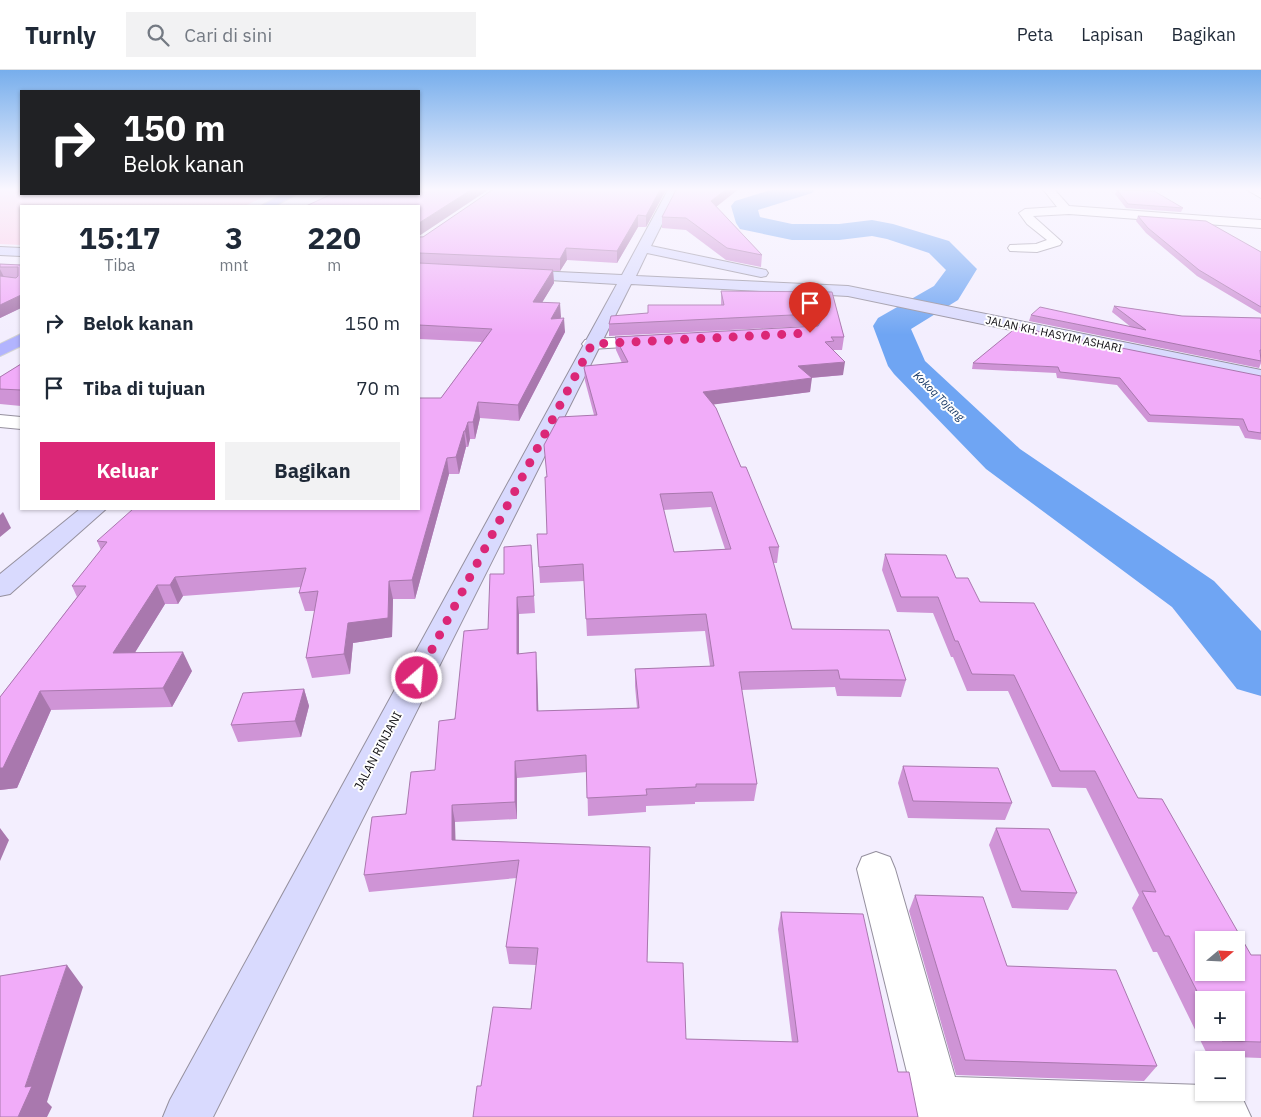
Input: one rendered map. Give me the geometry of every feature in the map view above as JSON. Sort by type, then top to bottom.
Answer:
[{"type":"main road","points":[[0,351],[20,340]]},
{"type":"street","name":"JALAN RINJANI","points":[[187,1117],[648,237]]},
{"type":"street","points":[[1015,248],[1037,248],[1055,242],[1051,237]]},
{"type":"street","name":"JALAN KH. HASYIM ASHARI","points":[[642,248],[1261,376]]},
{"type":"street","points":[[0,251],[20,252]]},
{"type":"street","name":"JALAN KH. HASYIM ASHARI","points":[[498,274],[848,291]]},
{"type":"street","points":[[592,344],[671,340]]},
{"type":"street","points":[[0,421],[20,423]]},
{"type":"street","points":[[0,588],[93,510]]},
{"type":"street","points":[[876,869],[940,1109],[1224,1110],[1227,1117]]},
{"type":"shaded area","points":[[0,237],[20,237],[20,245],[0,244]]},
{"type":"building","points":[[420,237],[625,237],[617,251],[566,248],[560,259],[420,253]]},
{"type":"building","points":[[712,237],[745,237],[762,255],[727,248]]},
{"type":"building","points":[[1159,237],[1234,237],[1261,252],[1261,307],[1199,270]]},
{"type":"building","points":[[420,263],[553,270],[533,302],[560,303],[551,319],[564,318],[518,405],[478,402],[473,422],[468,422],[456,457],[447,458],[412,580],[389,581],[388,618],[348,623],[344,654],[306,658],[318,591],[299,593],[306,568],[175,577],[170,585],[157,585],[113,653],[183,652],[163,688],[40,691],[3,768],[0,768],[0,697],[86,586],[72,586],[107,542],[97,541],[132,510],[420,510],[420,398],[441,398],[492,329],[420,325]]},
{"type":"building","points":[[0,264],[20,265],[20,295],[0,305],[0,276],[16,278],[18,276],[18,267],[0,267]]},
{"type":"building","points":[[721,291],[832,292],[844,337],[831,337],[834,341],[825,342],[845,362],[798,366],[812,378],[703,392],[716,408],[741,467],[746,467],[779,547],[769,547],[792,629],[889,630],[906,680],[840,679],[838,670],[739,672],[757,784],[696,784],[696,787],[646,789],[647,795],[587,798],[586,755],[515,761],[515,802],[452,805],[452,840],[650,847],[647,962],[683,963],[686,1039],[798,1042],[781,912],[863,914],[898,1072],[909,1072],[918,1117],[473,1117],[477,1086],[481,1086],[493,1007],[531,1009],[538,948],[506,947],[519,860],[364,875],[372,817],[406,814],[411,772],[435,770],[439,721],[455,719],[464,631],[488,629],[490,574],[504,574],[504,547],[531,545],[534,596],[517,597],[517,654],[536,652],[537,711],[639,708],[635,669],[714,666],[706,614],[586,619],[583,564],[539,567],[537,534],[547,534],[545,477],[547,477],[544,445],[559,417],[597,415],[584,368],[585,366],[628,362],[615,337],[818,326],[821,321],[819,316],[812,314],[609,324],[611,316],[648,313],[648,305],[724,305]],"holes":[[[712,492],[731,549],[674,552],[660,494]]]},
{"type":"building","points":[[1114,306],[1182,316],[1261,318],[1261,361],[1031,315],[1040,307],[1146,330]]},
{"type":"building","points":[[1017,327],[1261,376],[1261,433],[1248,431],[1243,419],[1150,415],[1120,378],[1060,372],[1058,367],[973,363]]},
{"type":"building","points":[[20,365],[20,390],[0,389],[0,377]]},
{"type":"building","points":[[885,554],[946,555],[956,578],[968,578],[980,602],[1034,603],[1138,798],[1162,799],[1237,931],[1195,931],[1195,981],[1245,981],[1245,944],[1251,955],[1261,955],[1261,1042],[1222,1041],[1245,1041],[1245,991],[1197,991],[1169,936],[1165,936],[1142,891],[1156,892],[1095,771],[1060,771],[1014,675],[972,674],[958,641],[955,641],[938,597],[901,597]]},
{"type":"building","points":[[304,689],[295,721],[231,725],[243,693]]},
{"type":"building","points":[[903,766],[998,768],[1012,803],[913,801]]},
{"type":"building","points":[[996,828],[1049,829],[1077,893],[1021,891]]},
{"type":"building","points":[[915,895],[983,897],[1007,966],[1116,970],[1157,1066],[965,1060]]},
{"type":"building","points":[[67,965],[25,1087],[32,1086],[18,1117],[0,1117],[0,976]]},
{"type":"waterway","name":"Kokoq Tojang","points":[[908,237],[939,247],[962,269],[946,293],[891,326],[908,366],[1003,459],[1193,594],[1261,673]]},
{"type":"route","points":[[417,678],[592,344],[810,333]]}]
